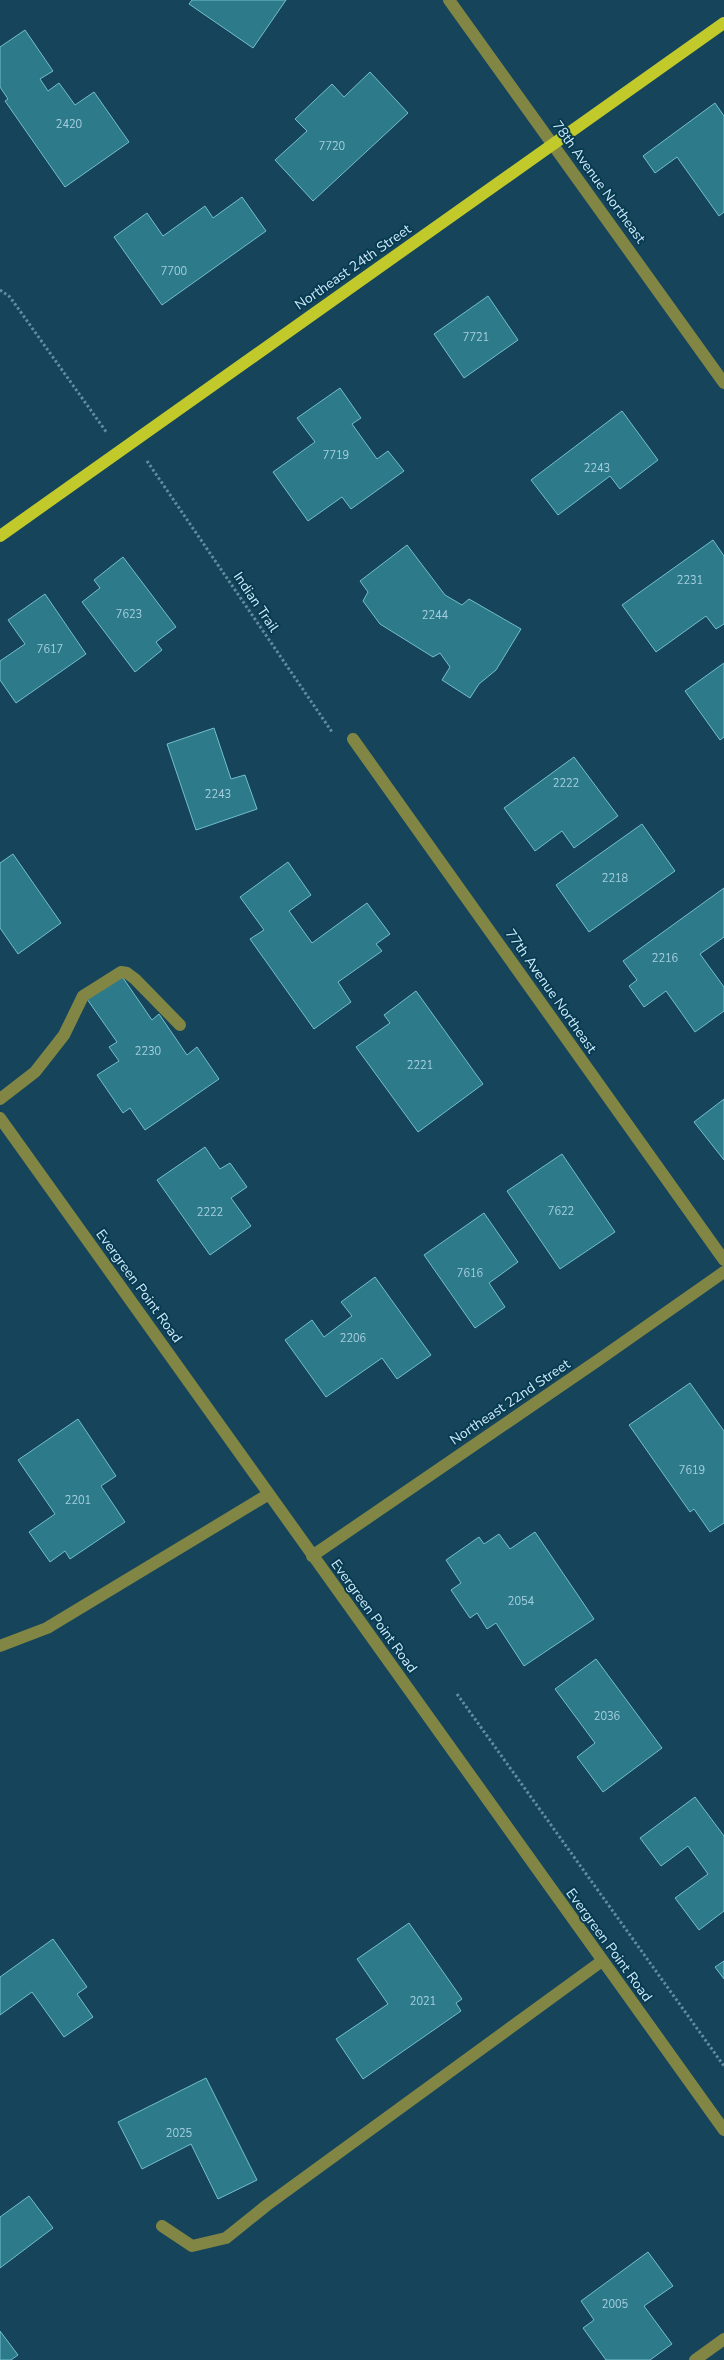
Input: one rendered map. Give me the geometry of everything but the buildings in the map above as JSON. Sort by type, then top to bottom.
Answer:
[{"type":"main road","name":"Northeast 24th Street","points":[[0,536],[724,23]]},
{"type":"street","name":"78th Avenue Northeast","points":[[449,0],[724,383]]},
{"type":"street","name":"77th Avenue Northeast","points":[[353,739],[724,1260]]},
{"type":"street","points":[[0,1099],[36,1072],[64,1035],[83,996],[121,972],[128,972],[180,1025]]},
{"type":"street","name":"Evergreen Point Road","points":[[0,1118],[724,2130]]},
{"type":"street","name":"Northeast 22nd Street","points":[[312,1556],[724,1272]]},
{"type":"street","points":[[0,1646],[47,1628],[269,1494]]},
{"type":"street","points":[[162,2226],[192,2246],[226,2238],[283,2194],[602,1962]]},
{"type":"street","points":[[695,2360],[724,2339]]},
{"type":"path","points":[[0,290],[10,297],[110,437]]},
{"type":"path","name":"Indian Trail","points":[[150,464],[333,734],[353,739]]},
{"type":"path","points":[[457,1694],[724,2066]]}]
